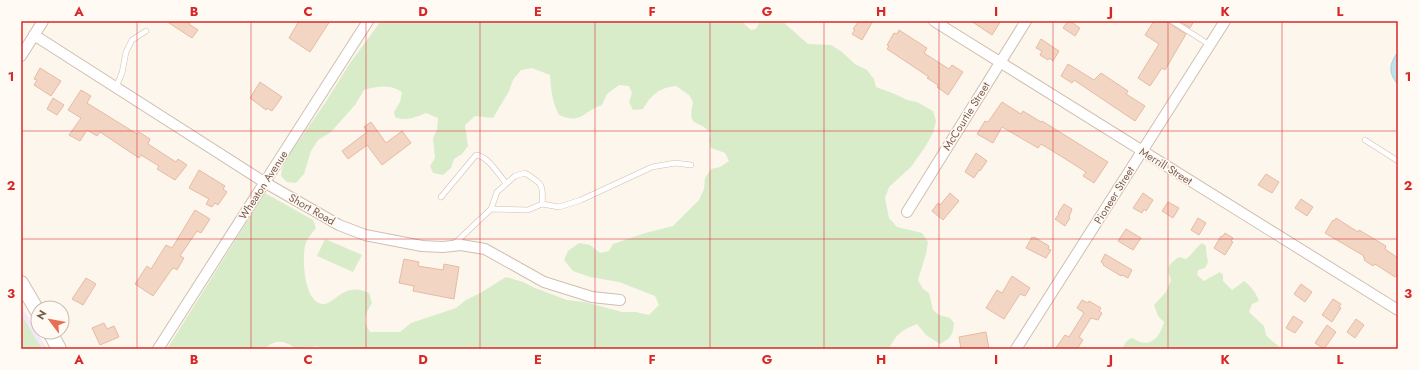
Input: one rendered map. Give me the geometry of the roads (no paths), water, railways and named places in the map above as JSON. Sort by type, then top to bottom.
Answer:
[{"type":"main road","points":[[21,283],[31,300]]},
{"type":"main road","points":[[55,340],[60,349]]},
{"type":"street","points":[[22,54],[43,21]]},
{"type":"street","name":"Wheaton Avenue","points":[[158,349],[368,21]]},
{"type":"street","name":"Merrill Street","points":[[934,21],[1398,310]]},
{"type":"street","name":"McCourtie Street","points":[[907,212],[1026,21]]},
{"type":"street","name":"Pioneer Street","points":[[1016,349],[1225,21]]},
{"type":"street","name":"Short Road","points":[[34,35],[264,182],[339,225],[365,235],[422,246],[475,246],[485,249],[544,282],[592,297],[620,300]]},
{"type":"lane","points":[[1172,21],[1210,45]]},
{"type":"lane","points":[[116,88],[122,74],[126,52],[132,40],[146,31]]},
{"type":"lane","points":[[1365,140],[1398,161]]},
{"type":"lane","points":[[441,197],[476,155],[481,155],[486,159],[506,183]]},
{"type":"lane","points":[[491,209],[528,210],[542,204],[559,208],[581,200],[652,167],[675,163],[691,165]]},
{"type":"lane","points":[[452,246],[491,209],[497,192],[515,176],[525,173],[540,182],[543,192],[542,204]]},
{"type":"water","points":[[1398,52],[1398,85],[1391,72],[1391,64]]}]
